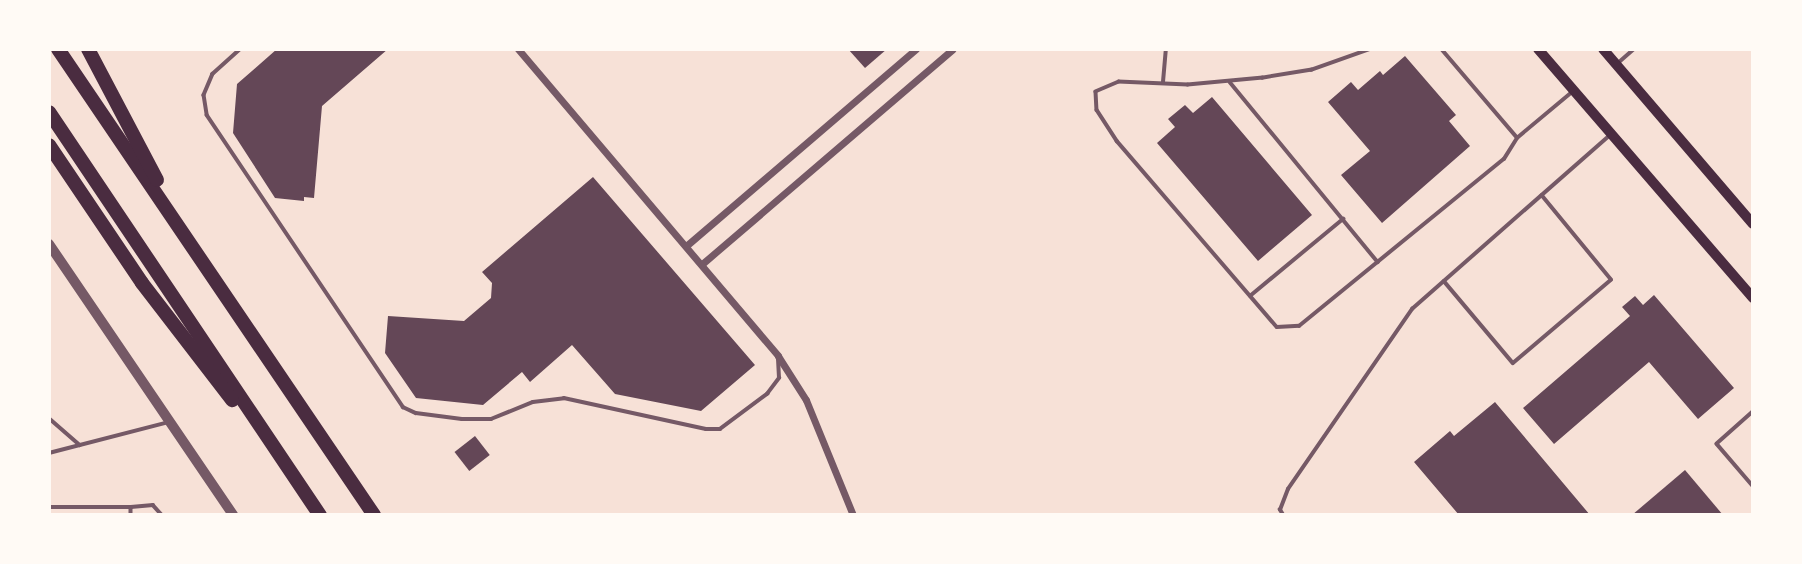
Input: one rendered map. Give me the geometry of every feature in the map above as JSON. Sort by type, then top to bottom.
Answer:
[{"type":"highway","points":[[58,49],[374,515]]},
{"type":"highway","points":[[88,49],[188,240]]},
{"type":"highway","points":[[49,112],[317,511]]},
{"type":"highway","points":[[49,145],[142,283]]},
{"type":"highway","points":[[49,160],[317,511]]},
{"type":"main road","points":[[1538,49],[1753,298]]},
{"type":"main road","points":[[1603,49],[1753,224]]},
{"type":"street","points":[[518,49],[778,356],[806,401],[853,515]]},
{"type":"street","points":[[686,246],[916,49]]},
{"type":"street","points":[[702,264],[953,49]]},
{"type":"street","points":[[49,243],[233,515]]},
{"type":"lane","points":[[241,49],[213,74],[204,95],[207,115],[403,407],[416,413],[463,419],[491,419],[533,402],[564,398],[706,429],[720,429],[768,394],[779,378],[778,356]]},
{"type":"lane","points":[[1163,82],[1167,49]]},
{"type":"lane","points":[[1371,49],[1312,70],[1188,85],[1119,82],[1096,92],[1097,110],[1117,141],[1277,327],[1299,326],[1504,159],[1517,138],[1574,90]]},
{"type":"lane","points":[[1441,49],[1517,138]]},
{"type":"lane","points":[[1616,65],[1634,49]]},
{"type":"lane","points":[[1229,82],[1378,262]]},
{"type":"lane","points":[[1283,515],[1280,510],[1288,489],[1412,309],[1611,134]]},
{"type":"lane","points":[[1444,281],[1513,363],[1611,280],[1542,195]]},
{"type":"lane","points":[[1250,296],[1343,219]]},
{"type":"lane","points":[[1753,412],[1717,444],[1753,486]]},
{"type":"lane","points":[[49,418],[80,445]]},
{"type":"lane","points":[[49,453],[170,422]]},
{"type":"lane","points":[[49,507],[131,508],[153,505],[162,515]]},
{"type":"lane","points":[[131,508],[131,515]]},
{"type":"building","points":[[277,49],[388,49],[322,106],[314,198],[304,197],[304,201],[275,198],[233,133],[237,84]]},
{"type":"building","points":[[848,49],[887,49],[865,68]]},
{"type":"building","points":[[1405,56],[1456,115],[1449,121],[1470,146],[1382,223],[1341,175],[1370,151],[1328,102],[1351,82],[1358,90],[1380,71],[1383,75]]},
{"type":"building","points":[[1212,97],[1312,215],[1258,261],[1157,143],[1175,127],[1168,119],[1185,105],[1193,113]]},
{"type":"building","points":[[593,177],[755,365],[701,411],[615,394],[572,345],[530,382],[522,372],[483,405],[416,398],[385,353],[388,316],[464,321],[491,298],[492,283],[482,272]]},
{"type":"building","points":[[1654,295],[1734,388],[1698,419],[1649,362],[1554,444],[1523,408],[1630,316],[1622,307],[1635,296],[1643,305]]},
{"type":"building","points":[[1495,402],[1590,515],[1459,515],[1414,462],[1450,431],[1454,436]]},
{"type":"building","points":[[475,436],[490,455],[469,471],[455,452]]},
{"type":"building","points":[[1685,470],[1723,515],[1632,515]]}]
